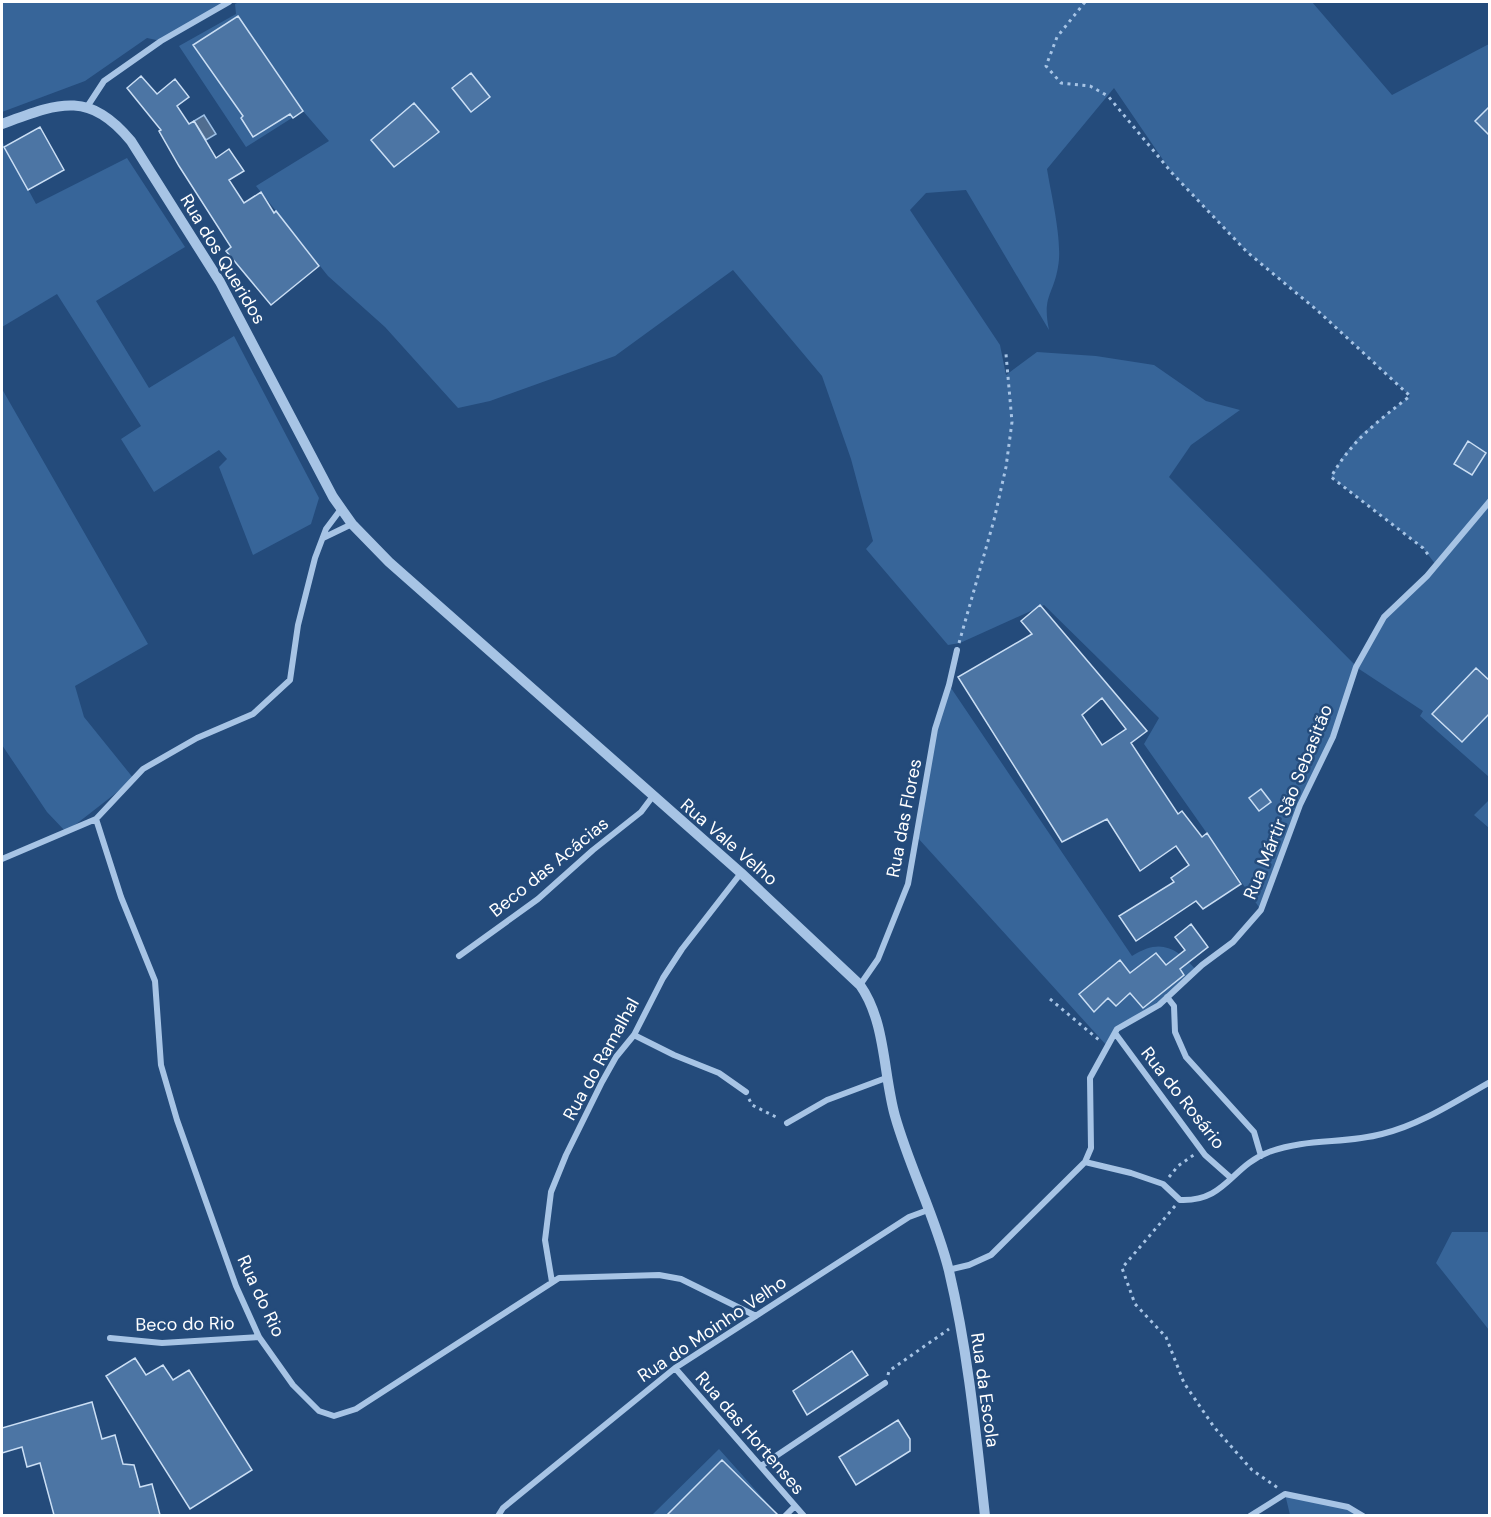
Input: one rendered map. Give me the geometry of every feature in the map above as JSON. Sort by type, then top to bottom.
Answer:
[{"type":"street","points":[[87,107],[104,81],[161,41],[229,2]]},
{"type":"street","name":"Rua dos Queridos","points":[[2,124],[63,104],[87,107],[117,124],[131,141],[214,272],[243,322],[318,472],[352,524]]},
{"type":"street","name":"Rua Mártir São Sebasitão","points":[[1085,1162],[1090,1148],[1090,1078],[1116,1033],[1167,997],[1202,965],[1233,942],[1261,910],[1300,805],[1333,738],[1356,667],[1384,617],[1437,565],[1490,501]]},
{"type":"street","points":[[2,859],[96,819],[143,769],[196,738],[254,714],[290,680],[298,625],[315,558],[332,519],[341,509]]},
{"type":"street","points":[[323,538],[352,524]]},
{"type":"street","name":"Rua Vale Velho","points":[[352,524],[389,562],[741,873],[860,985],[870,998],[877,1019],[895,1118],[948,1270]]},
{"type":"street","name":"Rua das Flores","points":[[860,985],[878,959],[908,884],[935,729],[950,685],[957,650]]},
{"type":"street","name":"Beco das Acácias","points":[[459,956],[538,899],[593,850],[641,812],[653,796]]},
{"type":"street","name":"Rua do Rio","points":[[96,819],[121,897],[155,981],[161,1065],[177,1120],[236,1286],[260,1337],[299,1391],[319,1411],[334,1416],[356,1408],[559,1278],[659,1275],[681,1279],[756,1316]]},
{"type":"street","name":"Rua do Ramalhal","points":[[552,1282],[545,1240],[551,1192],[616,1057],[634,1035],[682,949],[741,873]]},
{"type":"street","points":[[1167,997],[1174,1006],[1175,1032],[1186,1057],[1254,1132],[1262,1156]]},
{"type":"street","name":"Rua do Rosário","points":[[1116,1033],[1201,1149],[1232,1178]]},
{"type":"street","points":[[634,1035],[675,1056],[719,1073],[746,1092]]},
{"type":"street","points":[[787,1123],[827,1100],[886,1078]]},
{"type":"street","points":[[948,1270],[969,1265],[991,1255],[1085,1162],[1131,1173],[1163,1184],[1180,1200],[1197,1201],[1219,1192],[1239,1170],[1262,1156],[1313,1141],[1382,1134],[1427,1116],[1490,1082]]},
{"type":"street","name":"Rua do Moinho Velho","points":[[498,1515],[503,1508],[675,1368],[909,1217],[928,1210]]},
{"type":"street","name":"Rua da Escola","points":[[948,1270],[972,1402],[986,1515]]},
{"type":"street","name":"Beco do Rio","points":[[110,1338],[162,1342],[260,1337]]},
{"type":"street","name":"Rua das Hortenses","points":[[675,1368],[794,1507],[804,1515]]},
{"type":"street","points":[[761,1467],[885,1383]]},
{"type":"street","points":[[1250,1515],[1285,1494],[1348,1507],[1363,1515]]},
{"type":"street","points":[[785,1515],[794,1507]]},
{"type":"path","points":[[1085,2],[1058,36],[1046,66],[1061,83],[1090,86],[1108,96],[1172,173],[1247,252],[1318,311],[1410,396],[1360,435],[1343,456],[1331,477],[1423,548],[1437,565]]},
{"type":"path","points":[[957,650],[994,520],[1006,467],[1012,422],[1006,354]]},
{"type":"path","points":[[1050,999],[1108,1047]]},
{"type":"path","points":[[746,1092],[752,1105],[787,1123]]},
{"type":"path","points":[[1163,1184],[1178,1166],[1201,1149]]},
{"type":"path","points":[[1180,1200],[1122,1268],[1135,1304],[1166,1337],[1184,1383],[1214,1427],[1252,1470],[1285,1494]]},
{"type":"path","points":[[885,1383],[889,1371],[946,1330],[960,1327]]},
{"type":"shaded area","points":[[2,2],[229,2],[161,41],[147,38],[85,81],[2,112]]},
{"type":"shaded area","points":[[239,2],[1312,2],[1392,95],[1489,44],[1489,777],[1420,716],[1423,711],[1356,667],[1333,737],[1300,805],[1261,910],[1144,744],[1159,718],[1044,605],[960,643],[948,645],[866,549],[873,541],[851,459],[822,376],[733,270],[615,356],[490,401],[458,408],[385,327],[328,276],[256,186],[329,141],[303,111],[246,147],[179,46],[236,14],[235,4]],"holes":[[[1114,88],[1172,173],[1247,252],[1318,311],[1410,396],[1360,435],[1343,456],[1331,477],[1423,548],[1436,565],[1384,617],[1356,666],[1169,477],[1191,445],[1240,410],[1206,401],[1154,365],[1096,356],[1037,352],[1006,375],[1000,345],[910,210],[926,193],[966,190],[1049,330],[1047,303],[1056,277],[1059,245],[1047,169]]]},
{"type":"shaded area","points":[[204,115],[216,134],[206,140],[194,121]]},
{"type":"shaded area","points":[[2,141],[36,204],[127,158],[185,247],[96,301],[149,388],[234,336],[319,498],[311,524],[253,555],[219,467],[227,459],[219,450],[154,492],[121,439],[141,426],[57,294],[2,327]]},
{"type":"shaded area","points":[[2,389],[148,644],[75,686],[84,717],[134,779],[66,832],[47,812],[2,745]]},
{"type":"shaded area","points":[[949,685],[1132,956],[1142,950],[1159,946],[1182,956],[1196,970],[1159,1005],[1118,1029],[1108,1047],[917,837],[935,729]]},
{"type":"shaded area","points":[[1489,800],[1489,828],[1474,815]]},
{"type":"shaded area","points":[[1452,1232],[1489,1232],[1489,1330],[1436,1263]]},
{"type":"shaded area","points":[[719,1449],[776,1513],[774,1516],[651,1516]]},
{"type":"shaded area","points":[[1285,1494],[1348,1507],[1363,1515],[1290,1515]]},
{"type":"building","points":[[238,16],[303,111],[293,118],[290,114],[253,137],[241,118],[243,116],[193,45]]},
{"type":"building","points":[[471,73],[490,97],[471,112],[452,88]]},
{"type":"building","points":[[141,76],[157,94],[175,79],[189,97],[177,106],[189,124],[194,121],[216,158],[229,149],[244,171],[229,180],[244,203],[261,192],[274,213],[276,211],[319,266],[271,305],[226,251],[231,247],[179,166],[159,131],[161,130],[127,88]]},
{"type":"building","points":[[414,103],[439,132],[394,167],[371,140]]},
{"type":"building","points":[[1490,106],[1490,136],[1475,121]]},
{"type":"building","points":[[40,127],[64,170],[28,190],[4,147]]},
{"type":"building","points":[[1468,441],[1486,453],[1472,475],[1454,464]]},
{"type":"building","points":[[1040,605],[1147,731],[1131,743],[1178,814],[1182,811],[1202,837],[1207,833],[1241,884],[1203,909],[1196,901],[1136,941],[1119,916],[1174,882],[1171,878],[1189,865],[1176,846],[1140,871],[1107,819],[1062,842],[958,677],[1032,634],[1021,621]],"holes":[[[1102,698],[1126,729],[1102,745],[1082,715]]]},
{"type":"building","points":[[1476,668],[1490,681],[1490,713],[1462,742],[1432,714]]},
{"type":"building","points":[[1261,789],[1271,802],[1259,811],[1249,798]]},
{"type":"building","points":[[1191,924],[1208,947],[1180,969],[1184,975],[1143,1008],[1130,993],[1116,1006],[1108,998],[1094,1012],[1079,994],[1120,960],[1130,973],[1156,953],[1166,965],[1185,950],[1175,937]]},
{"type":"building","points":[[852,1351],[868,1375],[807,1415],[793,1391]]},
{"type":"building","points":[[135,1358],[146,1375],[163,1365],[173,1380],[189,1370],[252,1470],[190,1509],[106,1376]]},
{"type":"building","points":[[92,1402],[102,1439],[115,1435],[123,1464],[134,1465],[140,1487],[152,1484],[160,1515],[54,1515],[40,1463],[27,1467],[22,1447],[2,1453],[2,1428]]},
{"type":"building","points":[[898,1420],[910,1439],[910,1451],[856,1485],[839,1457]]},
{"type":"building","points":[[722,1460],[778,1515],[667,1515]]}]
